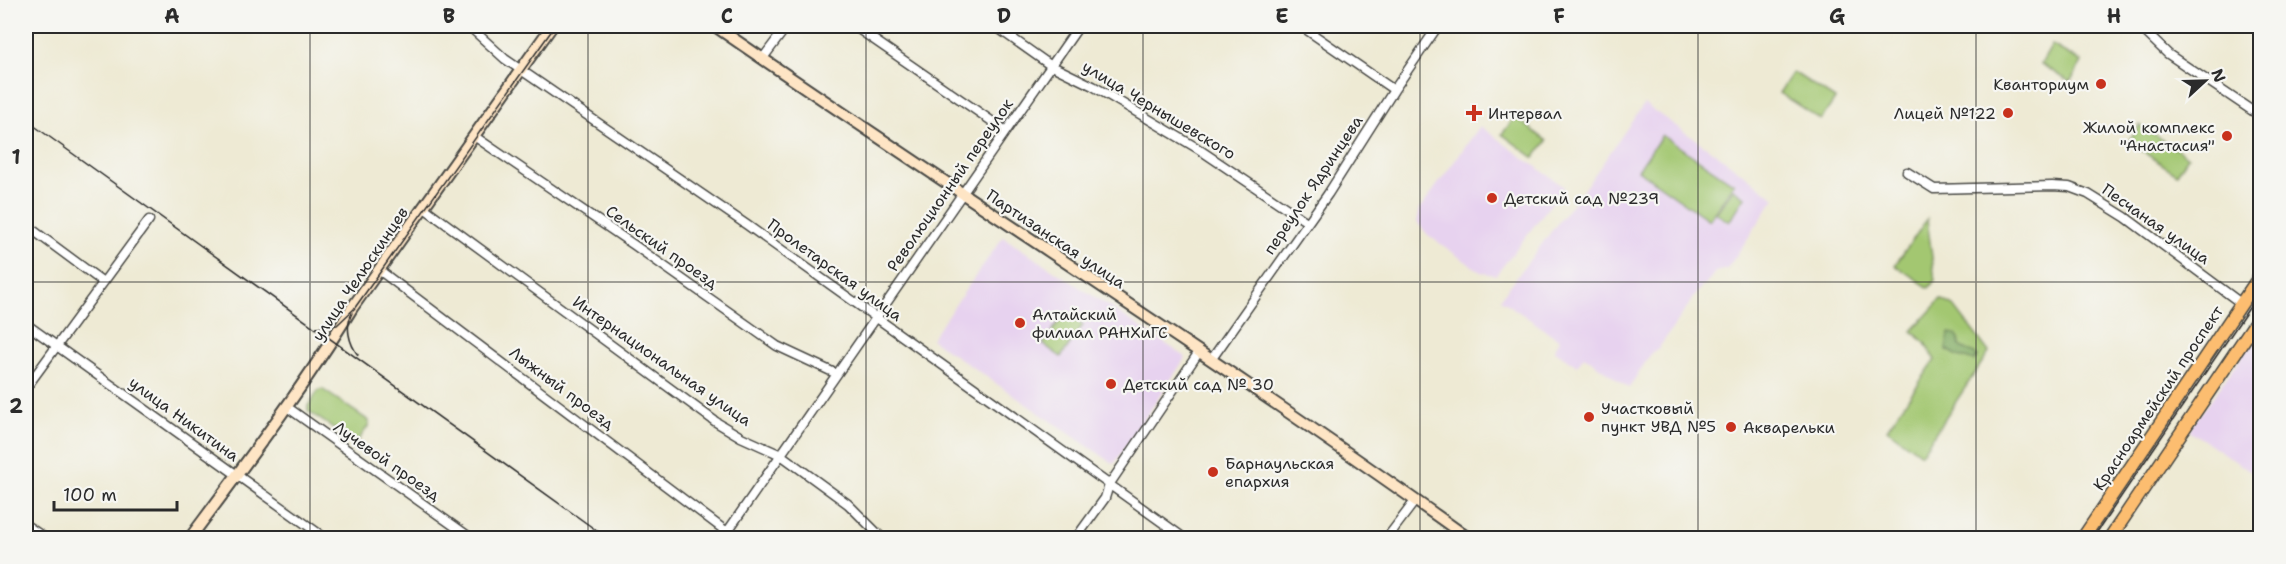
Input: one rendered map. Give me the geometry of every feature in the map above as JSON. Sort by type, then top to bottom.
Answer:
[{"type":"main road","name":"улица Челюскинцев","points":[[190,538],[286,407],[379,270],[552,26]]},
{"type":"main road","name":"Партизанская улица","points":[[715,26],[1211,360],[1468,538]]},
{"type":"main road","name":"Красноармейский проспект","points":[[2083,538],[2260,276]]},
{"type":"main road","points":[[2110,538],[2260,317]]},
{"type":"main road","points":[[2104,508],[2122,520]]},
{"type":"street","name":"Пролетарская улица","points":[[469,26],[478,32],[488,46],[520,70],[747,225],[1184,538]]},
{"type":"street","points":[[763,58],[787,26]]},
{"type":"street","points":[[854,26],[1006,131]]},
{"type":"street","name":"улица Чернышевского","points":[[995,26],[1050,65],[1092,86],[1197,148],[1307,222]]},
{"type":"street","name":"Революционный переулок","points":[[725,535],[1079,26]]},
{"type":"street","points":[[1301,26],[1394,90]]},
{"type":"street","name":"переулок Ядринцева","points":[[1211,360],[1307,222],[1438,26]]},
{"type":"street","points":[[2139,26],[2168,54],[2260,116]]},
{"type":"street","name":"Сельский проезд","points":[[474,136],[634,244],[777,346],[837,374]]},
{"type":"street","name":"Песчаная улица","points":[[1907,172],[1934,189],[2052,186],[2069,187],[2088,194],[2125,217],[2242,304]]},
{"type":"street","name":"Интернациональная улица","points":[[423,207],[716,422],[741,437],[781,455],[848,504],[882,538]]},
{"type":"street","points":[[26,387],[149,220]]},
{"type":"street","points":[[26,225],[103,282]]},
{"type":"street","name":"Лыжный проезд","points":[[379,270],[725,535]]},
{"type":"street","name":"улица Никитина","points":[[26,324],[326,538]]},
{"type":"street","points":[[1076,538],[1105,498],[1109,485],[1199,352]]},
{"type":"street","name":"Лучевой проезд","points":[[286,407],[471,538]]},
{"type":"street","points":[[1387,538],[1415,501]]},
{"type":"street","points":[[26,525],[45,538]]},
{"type":"shaded area","points":[[1644,104],[1775,198],[1727,269],[1715,272],[1704,287],[1702,286],[1658,349],[1652,352],[1629,388],[1584,356],[1577,366],[1554,350],[1560,340],[1500,299],[1595,174]]},
{"type":"shaded area","name":"Детский сад №239","points":[[1480,126],[1564,187],[1496,275],[1482,273],[1428,235],[1417,222],[1420,209]]},
{"type":"shaded area","points":[[1003,237],[1186,357],[1114,464],[931,339]]},
{"type":"shaded area","points":[[2260,335],[2260,478],[2189,430],[2256,337]]},
{"type":"green space","points":[[2052,45],[2082,62],[2070,82],[2041,64]]},
{"type":"green space","points":[[1793,72],[1835,99],[1821,120],[1779,93]]},
{"type":"green space","points":[[1515,117],[1547,141],[1534,158],[1502,134]]},
{"type":"green space","points":[[2140,125],[2188,157],[2177,174],[2128,142]]},
{"type":"green space","points":[[1662,135],[1734,184],[1709,220],[1638,170]]},
{"type":"green space","points":[[1733,189],[1745,197],[1729,222],[1716,213]]},
{"type":"green space","points":[[1927,219],[1935,280],[1929,288],[1895,265]]},
{"type":"green space","points":[[1941,299],[1954,306],[1989,352],[1921,454],[1887,429],[1935,360],[1925,343],[1912,331]]},
{"type":"green space","points":[[1065,313],[1083,325],[1061,357],[1043,344]]},
{"type":"green space","points":[[1949,333],[1955,334],[1959,339],[1959,346],[1978,356],[1974,361],[1946,349]]},
{"type":"green space","points":[[322,389],[369,421],[369,425],[357,442],[308,411],[308,406],[318,391]]},
{"type":"tram line","points":[[316,328],[337,325],[354,309],[555,26]]},
{"type":"tram line","points":[[26,120],[607,538]]},
{"type":"tram line","points":[[2093,538],[2260,292]]},
{"type":"tram line","points":[[352,313],[349,335],[358,355]]},
{"type":"place","name":"Кванториум","points":[[2101,84]]},
{"type":"place","name":"Интервал","points":[[1474,113]]},
{"type":"place","name":"Лицей №122","points":[[2008,113]]},
{"type":"place","name":"Жилой комплекс \"Анастасия\"","points":[[2227,136]]},
{"type":"place","name":"Детский сад №239","points":[[1492,198]]},
{"type":"place","name":"Алтайский филиал РАНХиГС","points":[[1020,323]]},
{"type":"place","name":"Детский сад № 30","points":[[1111,384]]},
{"type":"place","name":"Участковый пункт УВД №5","points":[[1589,417]]},
{"type":"place","name":"Акварельки","points":[[1731,427]]},
{"type":"place","name":"Барнаульская епархия","points":[[1213,472]]}]
